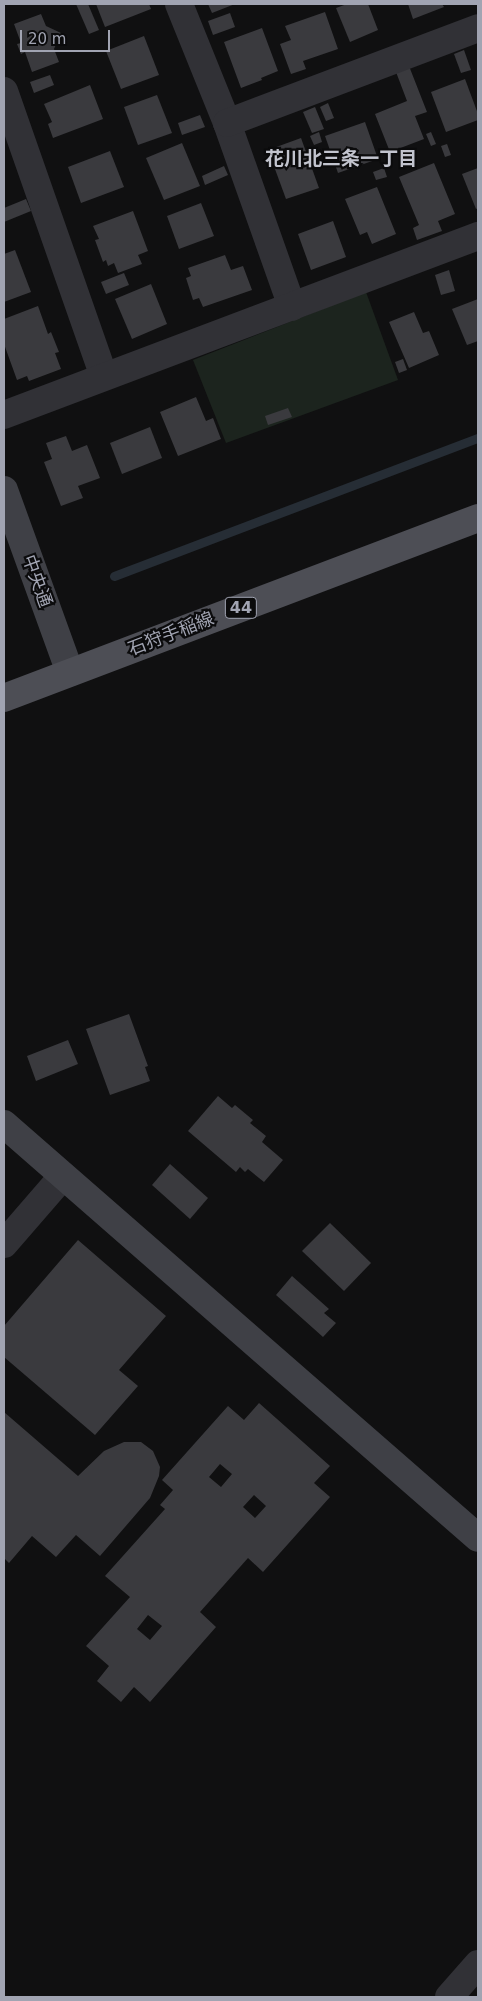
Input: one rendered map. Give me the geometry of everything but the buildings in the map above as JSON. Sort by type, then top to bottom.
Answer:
[{"type":"main road","name":"石狩手稲線","points":[[4,698],[478,518]]},
{"type":"street","points":[[179,4],[227,123],[292,306]]},
{"type":"street","points":[[227,123],[478,28]]},
{"type":"street","points":[[4,91],[104,376]]},
{"type":"street","points":[[4,415],[478,236]]},
{"type":"street","name":"中央通","points":[[4,490],[70,672]]},
{"type":"street","points":[[4,1124],[478,1538]]},
{"type":"street","points":[[4,1244],[63,1176]]},
{"type":"street","points":[[449,1997],[478,1964]]},
{"type":"shaded area","points":[[366,292],[398,380],[226,443],[193,360]]},
{"type":"waterway","points":[[114,576],[478,438]]},
{"type":"district","name":"花川北三条一丁目","points":[[341,159]]}]
